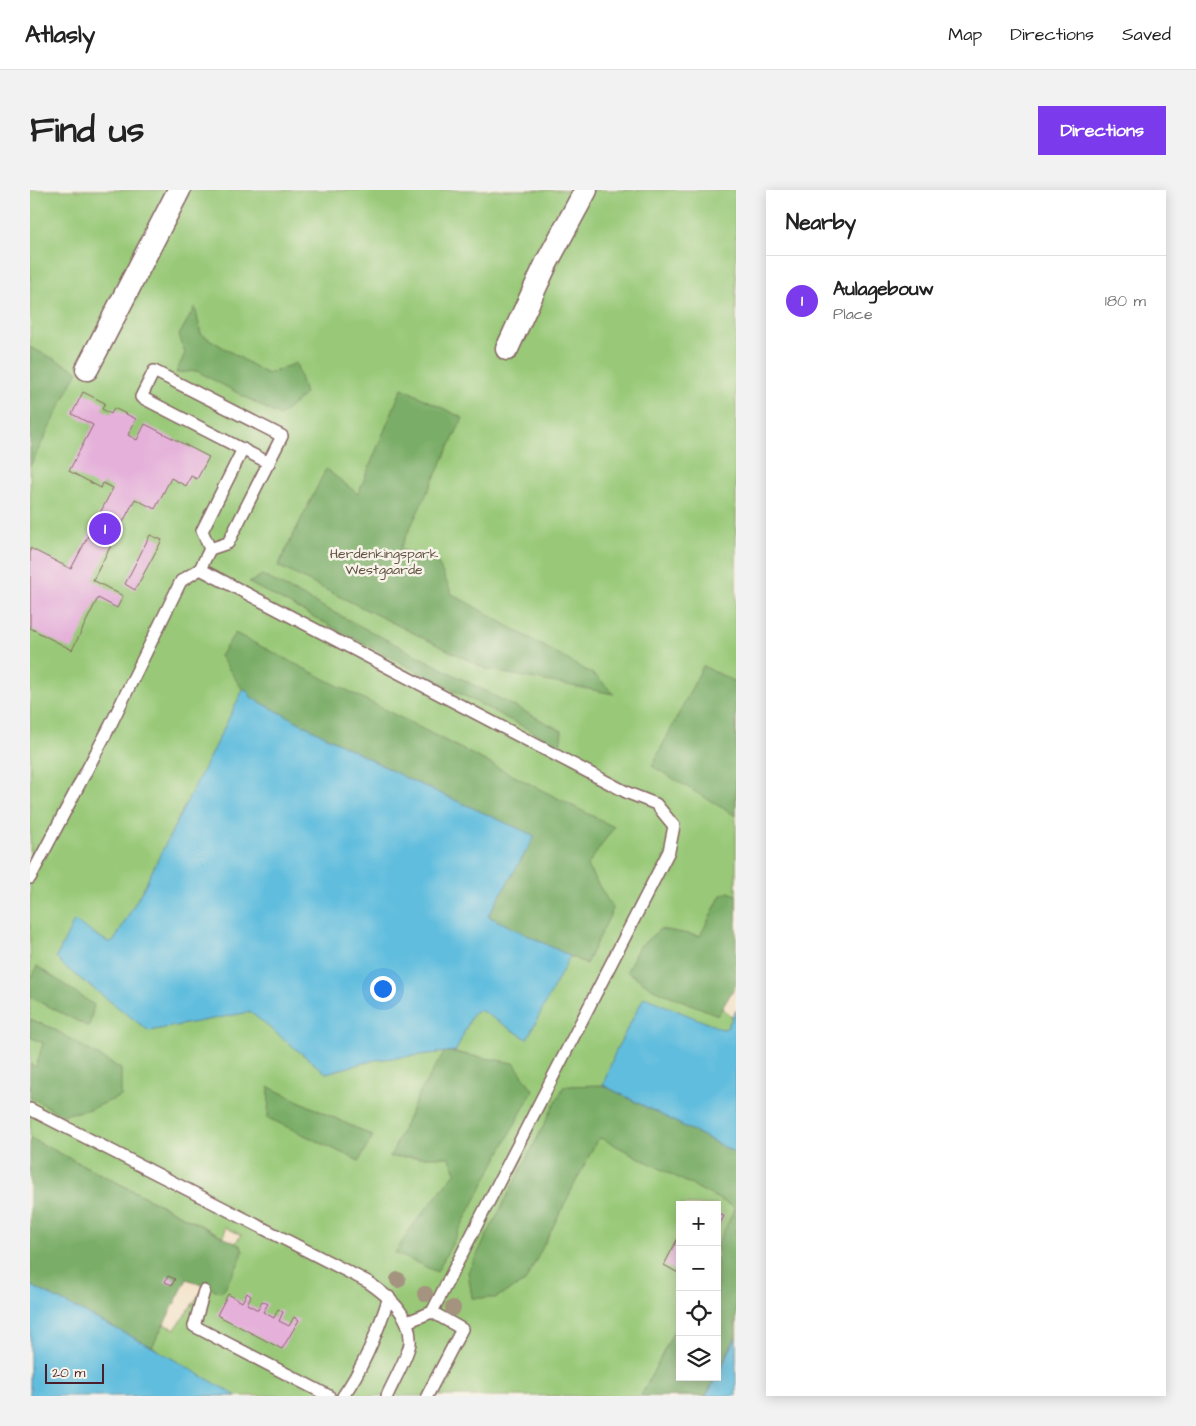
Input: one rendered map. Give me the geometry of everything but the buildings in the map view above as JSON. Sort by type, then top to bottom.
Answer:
[{"type":"street","points":[[87,369],[179,190]]},
{"type":"street","points":[[506,349],[547,262],[586,190]]},
{"type":"lane","points":[[30,878],[110,726],[181,581],[200,570],[210,549],[228,543],[269,463],[282,436],[154,371],[141,397],[269,463]]},
{"type":"lane","points":[[210,549],[202,531],[243,449]]},
{"type":"lane","points":[[200,570],[628,793],[656,804],[674,826],[669,851],[432,1312],[407,1322]]},
{"type":"lane","points":[[30,1109],[368,1282],[389,1297],[407,1322],[410,1344],[387,1396]]},
{"type":"lane","points":[[204,1291],[194,1326],[329,1396]]},
{"type":"lane","points":[[343,1396],[352,1384],[381,1321],[389,1297]]},
{"type":"lane","points":[[427,1396],[462,1329],[432,1312]]},
{"type":"green space","name":"Herdenkingspark Westgaarde","points":[[30,190],[736,190],[736,920],[694,983],[732,1017],[736,1026],[736,1362],[720,1396],[161,1396],[161,1352],[152,1347],[163,1324],[175,1329],[241,1235],[225,1227],[224,1237],[30,1138]]},
{"type":"green space","points":[[195,307],[201,334],[267,374],[296,363],[305,394],[280,416],[197,371],[176,373],[185,353],[179,335]]},
{"type":"green space","points":[[30,347],[78,371],[30,466]]},
{"type":"green space","points":[[402,388],[463,418],[400,549],[438,563],[452,594],[596,676],[614,694],[488,670],[278,566],[326,469],[358,494]]},
{"type":"green space","points":[[262,575],[562,731],[560,746],[249,583]]},
{"type":"green space","points":[[235,633],[614,827],[587,866],[613,909],[586,964],[488,916],[534,836],[408,779],[252,698],[243,690],[220,656]]},
{"type":"green space","points":[[703,666],[736,682],[736,816],[652,766]]},
{"type":"green space","points":[[729,892],[736,895],[736,985],[718,1015],[653,989],[627,971],[638,948],[660,929],[700,936],[721,895]]},
{"type":"green space","points":[[37,966],[94,1005],[89,1027],[30,997],[30,981]]},
{"type":"green space","points":[[30,1019],[52,1028],[121,1069],[121,1096],[91,1109],[63,1115],[30,1097],[30,1064],[36,1067],[43,1043],[30,1037]]},
{"type":"green space","points":[[445,1051],[514,1063],[533,1090],[437,1272],[395,1253],[413,1225],[456,1172],[449,1157],[390,1157],[420,1092]]},
{"type":"green space","points":[[603,1085],[736,1153],[736,1337],[721,1365],[721,1237],[734,1207],[601,1138],[597,1140],[525,1282],[495,1298],[472,1298],[468,1272],[564,1086]]},
{"type":"green space","points":[[269,1087],[373,1136],[359,1161],[268,1118]]},
{"type":"green space","points":[[30,1138],[241,1246],[243,1251],[240,1261],[223,1291],[220,1292],[187,1279],[152,1347],[30,1285]]},
{"type":"green space","points":[[676,1327],[676,1381],[713,1381],[706,1396],[641,1396]]},
{"type":"water","points":[[246,689],[252,698],[408,779],[535,836],[488,916],[570,956],[527,1039],[480,1010],[473,1013],[456,1051],[375,1060],[326,1073],[250,1012],[149,1031],[65,967],[56,958],[74,921],[108,942],[114,941],[144,887],[243,690]]},
{"type":"water","points":[[644,997],[722,1029],[727,1028],[736,1010],[736,1153],[603,1085],[616,1050]]},
{"type":"water","points":[[30,1285],[152,1347],[237,1396],[30,1396]]},
{"type":"water","points":[[736,1337],[736,1396],[706,1396],[715,1381],[721,1381],[721,1369]]},
{"type":"place","name":"Aulagebouw","points":[[105,529]]}]
